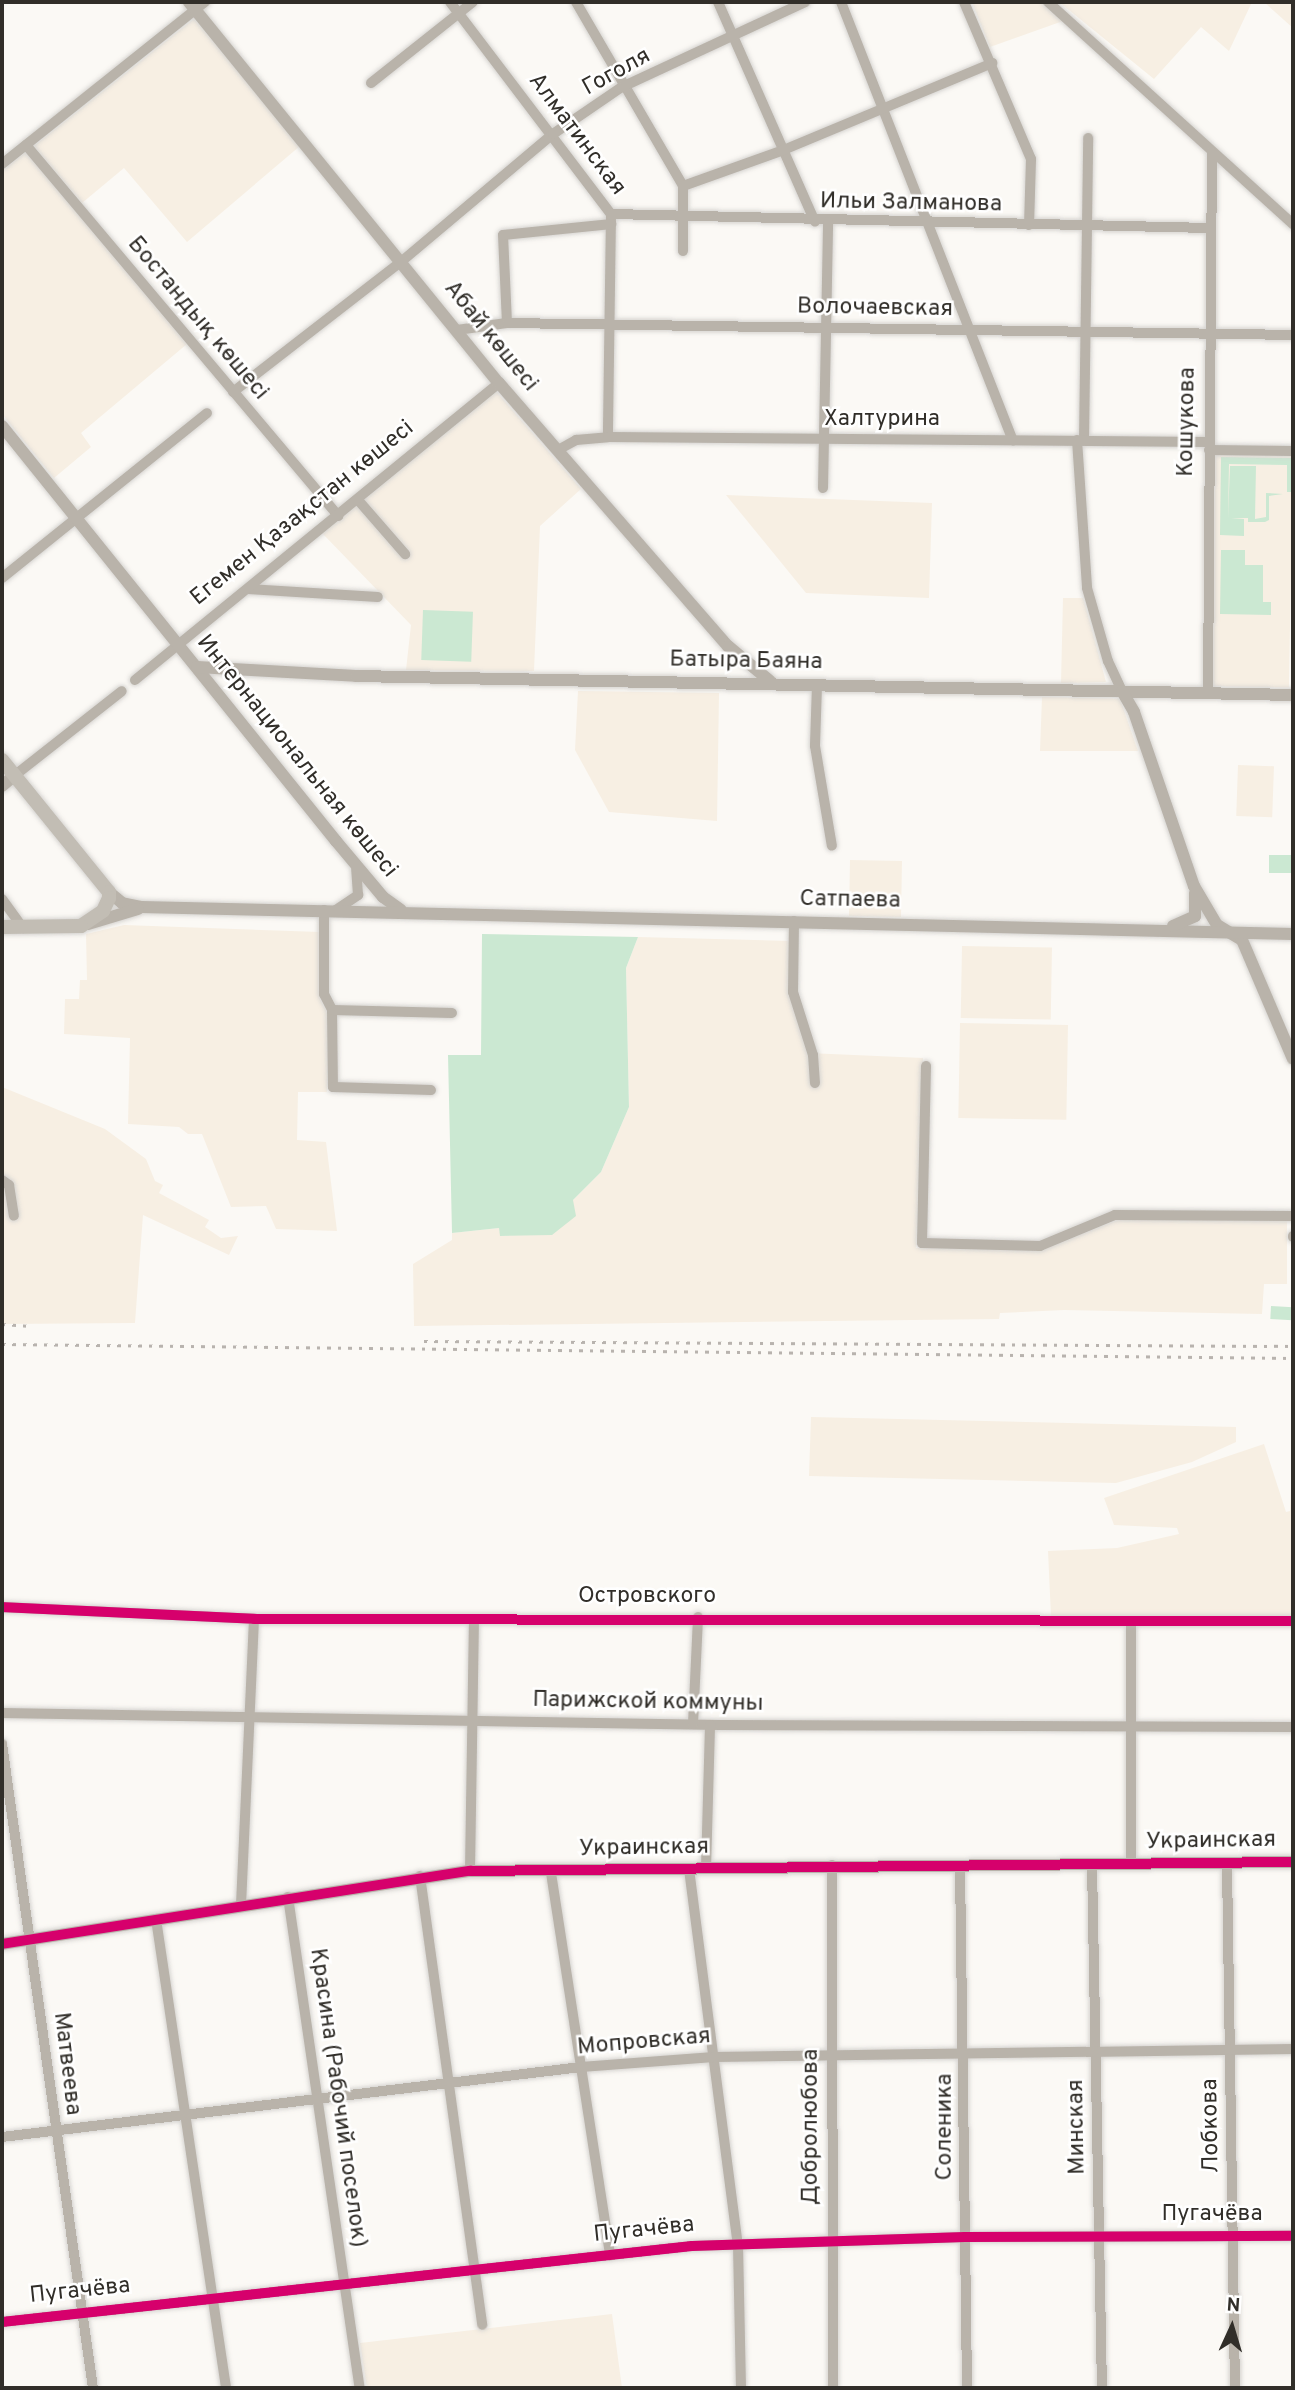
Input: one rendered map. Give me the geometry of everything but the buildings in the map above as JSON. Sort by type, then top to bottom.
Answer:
[{"type":"main road","points":[[2,760],[108,892],[103,911],[81,926],[2,927]]},
{"type":"street","name":"Алматинская","points":[[450,2],[553,134],[611,219],[608,437]]},
{"type":"street","points":[[370,83],[473,2]]},
{"type":"street","points":[[576,2],[622,87],[683,186],[682,250]]},
{"type":"street","points":[[718,2],[814,222]]},
{"type":"street","name":"Гоголя","points":[[233,391],[402,261],[553,134],[622,87],[805,2]]},
{"type":"street","points":[[841,2],[1013,440]]},
{"type":"street","points":[[964,2],[1031,159],[1029,225]]},
{"type":"street","points":[[1048,2],[1293,224]]},
{"type":"street","points":[[2,164],[196,4]]},
{"type":"street","name":"Абай көшесі","points":[[196,4],[499,383],[728,646],[755,672],[775,683]]},
{"type":"street","points":[[683,186],[781,151],[992,63]]},
{"type":"street","points":[[1088,138],[1081,440],[1087,589],[1108,661],[1134,712],[1194,886],[1219,927],[1235,933],[1242,940],[1293,1059]]},
{"type":"street","name":"Бостандық көшесі","points":[[26,145],[338,516]]},
{"type":"street","name":"Кошукова","points":[[1208,693],[1212,152]]},
{"type":"street","name":"Ильи Залманова","points":[[507,324],[503,235],[611,219],[683,217],[927,225],[1211,228]]},
{"type":"street","points":[[823,488],[828,222]]},
{"type":"street","name":"Волочаевская","points":[[457,330],[507,324],[1293,335]]},
{"type":"street","name":"Егемен Қазақстан көшесі","points":[[135,680],[499,383]]},
{"type":"street","points":[[2,578],[207,413]]},
{"type":"street","name":"Интернациональная көшесі","points":[[2,426],[351,859],[383,897],[405,912]]},
{"type":"street","name":"Халтурина","points":[[558,450],[576,440],[608,437],[1081,440],[1293,451]]},
{"type":"street","points":[[358,500],[405,554]]},
{"type":"street","points":[[248,589],[378,597]]},
{"type":"street","points":[[712,682],[733,673],[735,661],[728,646]]},
{"type":"street","name":"Батыра Баяна","points":[[197,667],[231,671],[1293,695]]},
{"type":"street","points":[[220,696],[217,680],[231,671]]},
{"type":"street","points":[[817,685],[815,746],[832,846]]},
{"type":"street","points":[[2,786],[121,691]]},
{"type":"street","points":[[1134,712],[1132,696],[1145,692]]},
{"type":"street","points":[[351,859],[360,879],[358,895],[350,905],[326,911],[324,994],[332,1010],[331,1080],[336,1090],[431,1090]]},
{"type":"street","points":[[1155,930],[1193,918],[1194,886]]},
{"type":"street","points":[[108,892],[126,904],[148,907]]},
{"type":"street","points":[[2,899],[23,928]]},
{"type":"street","points":[[81,926],[148,907]]},
{"type":"street","name":"Сатпаева","points":[[148,907],[1293,934]]},
{"type":"street","points":[[1193,932],[1206,926],[1206,909]]},
{"type":"street","points":[[794,921],[793,992],[813,1055],[815,1083]]},
{"type":"street","points":[[332,1010],[452,1013]]},
{"type":"street","points":[[926,1066],[922,1243],[1040,1246],[1115,1215],[1293,1216]]},
{"type":"street","points":[[2,1180],[9,1185],[14,1216]]},
{"type":"street","name":"Островского","points":[[2,1607],[254,1619],[698,1617],[1293,1621]]},
{"type":"street","points":[[693,1724],[698,1617]]},
{"type":"street","points":[[241,1905],[254,1619]]},
{"type":"street","points":[[471,1871],[474,1619]]},
{"type":"street","points":[[1131,1621],[1132,1864]]},
{"type":"street","name":"Парижской коммуны","points":[[2,1713],[472,1718],[693,1724],[1293,1727]]},
{"type":"street","points":[[706,1868],[710,1724]]},
{"type":"street","name":"Матвеева","points":[[2,1744],[93,2388]]},
{"type":"street","name":"Украинская","points":[[2,1944],[420,1876],[471,1871],[551,1873],[832,1865],[1293,1863]]},
{"type":"street","name":"Минская","points":[[1092,1864],[1102,2388]]},
{"type":"street","name":"Лобкова","points":[[1227,1864],[1236,2388]]},
{"type":"street","name":"Добролюбова","points":[[832,1865],[833,2388]]},
{"type":"street","name":"Соленика","points":[[960,1865],[965,2056],[967,2388]]},
{"type":"street","points":[[689,1869],[738,2245],[741,2388]]},
{"type":"street","points":[[551,1873],[610,2255]]},
{"type":"street","points":[[420,1876],[482,2325]]},
{"type":"street","name":"Красина (Рабочий поселок)","points":[[288,1897],[360,2388]]},
{"type":"street","points":[[156,1919],[188,2115],[226,2388]]},
{"type":"street","name":"Мопровская","points":[[2,2137],[581,2067],[714,2057],[831,2052],[965,2056],[1096,2051],[1293,2049]]},
{"type":"street","name":"Пугачёва","points":[[2,2322],[610,2255],[738,2245],[965,2237],[1293,2235]]},
{"type":"shaded area","points":[[972,2],[1042,2],[1063,21],[990,47]]},
{"type":"shaded area","points":[[1059,2],[1252,2],[1229,51],[1201,27],[1154,79]]},
{"type":"shaded area","points":[[1264,2],[1293,2],[1293,28]]},
{"type":"shaded area","points":[[194,19],[300,146],[187,242],[124,168],[82,203],[34,146]]},
{"type":"shaded area","points":[[26,152],[187,344],[81,433],[91,447],[54,478],[2,414],[2,171]]},
{"type":"shaded area","points":[[493,388],[581,489],[540,526],[534,671],[406,670],[411,625],[322,533]]},
{"type":"shaded area","points":[[1215,454],[1293,455],[1289,687],[1211,686]]},
{"type":"shaded area","points":[[726,495],[932,503],[929,598],[806,593]]},
{"type":"shaded area","points":[[1063,598],[1083,598],[1106,682],[1061,683]]},
{"type":"shaded area","points":[[578,691],[719,693],[717,821],[609,812],[575,750]]},
{"type":"shaded area","points":[[1042,697],[1120,699],[1138,751],[1040,751]]},
{"type":"shaded area","points":[[1238,765],[1274,766],[1272,817],[1236,816]]},
{"type":"shaded area","points":[[850,860],[902,861],[901,917],[849,916]]},
{"type":"shaded area","points":[[124,925],[320,932],[320,999],[328,1015],[327,1092],[298,1092],[297,1140],[326,1142],[337,1231],[276,1229],[266,1206],[231,1207],[202,1134],[188,1134],[179,1127],[128,1124],[130,1038],[64,1034],[65,999],[79,999],[80,980],[87,980],[86,934]]},
{"type":"shaded area","points":[[638,937],[790,941],[789,993],[808,1053],[923,1058],[916,1248],[1039,1251],[1118,1220],[1287,1220],[1287,1284],[1264,1284],[1262,1314],[1064,1310],[1000,1313],[999,1319],[414,1326],[413,1264],[452,1240],[452,1233],[499,1228],[501,1236],[518,1234],[573,1200],[601,1172],[629,1107],[626,968]]},
{"type":"shaded area","points":[[962,946],[1052,948],[1051,1020],[961,1018]]},
{"type":"shaded area","points":[[960,1023],[1068,1025],[1066,1120],[958,1118]]},
{"type":"shaded area","points":[[2,1087],[105,1129],[146,1159],[155,1181],[163,1185],[159,1193],[209,1220],[205,1227],[221,1238],[238,1236],[229,1255],[143,1215],[135,1323],[2,1324]]},
{"type":"shaded area","points":[[811,1417],[1236,1427],[1236,1442],[1192,1462],[1116,1483],[809,1476]]},
{"type":"shaded area","points":[[1293,1436],[1293,1617],[1051,1616],[1048,1551],[1117,1548],[1179,1534],[1177,1528],[1114,1525],[1104,1498],[1264,1444],[1286,1512],[1290,1511]]},
{"type":"shaded area","points":[[612,2314],[622,2388],[367,2388],[360,2343]]},
{"type":"green space","points":[[1221,457],[1293,458],[1293,492],[1287,492],[1287,465],[1229,464],[1228,519],[1230,466],[1256,466],[1255,519],[1266,517],[1266,493],[1283,494],[1269,496],[1269,520],[1265,522],[1248,522],[1248,518],[1231,518],[1244,519],[1244,536],[1220,535]]},
{"type":"green space","points":[[1221,550],[1245,550],[1245,565],[1263,565],[1263,602],[1271,602],[1271,615],[1220,614]]},
{"type":"green space","points":[[423,610],[473,612],[471,662],[421,660]]},
{"type":"green space","points":[[1269,855],[1293,855],[1293,873],[1269,873]]},
{"type":"green space","points":[[482,934],[638,937],[626,968],[629,1107],[601,1172],[573,1200],[576,1216],[552,1235],[500,1236],[499,1228],[452,1233],[448,1055],[481,1055]]},
{"type":"green space","points":[[1271,1306],[1293,1307],[1292,1320],[1270,1319]]},
{"type":"railway","points":[[2,1324],[31,1326]]},
{"type":"railway","points":[[424,1341],[1293,1346]]},
{"type":"railway","points":[[2,1344],[1293,1358]]},
{"type":"cycle path","points":[[2,1607],[254,1619],[1293,1621]]},
{"type":"cycle path","points":[[2,1944],[470,1871],[1293,1862]]},
{"type":"cycle path","points":[[2,2322],[692,2246],[965,2237],[1293,2236]]}]
